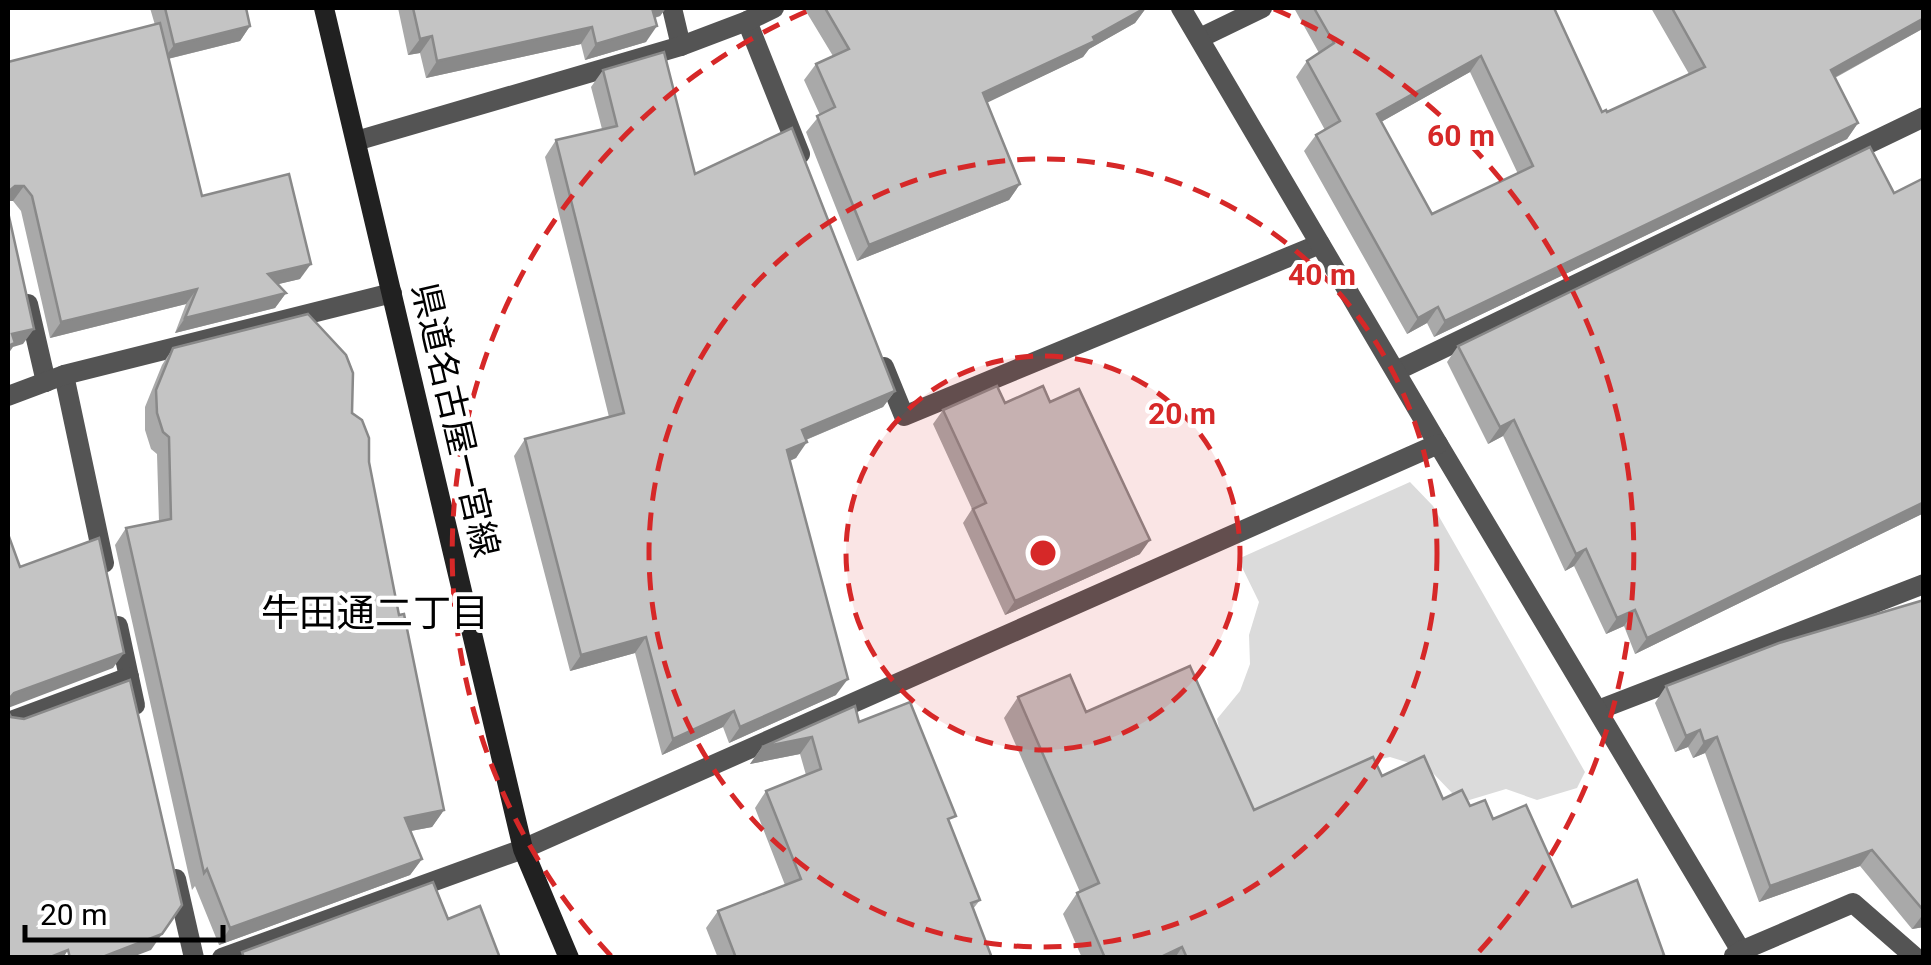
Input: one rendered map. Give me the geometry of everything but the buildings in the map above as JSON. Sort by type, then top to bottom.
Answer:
[{"type":"main road","name":"県道名古屋一宮線","points":[[324,8],[524,849],[569,958]]},
{"type":"street","points":[[672,8],[681,46]]},
{"type":"street","points":[[356,141],[681,46],[774,8]]},
{"type":"street","points":[[1181,8],[1598,710],[1737,954],[1853,903],[1916,958]]},
{"type":"street","points":[[1200,38],[1262,8]]},
{"type":"street","points":[[747,21],[806,168]]},
{"type":"street","points":[[1396,371],[1924,117]]},
{"type":"street","points":[[879,353],[904,416],[1320,244]]},
{"type":"street","points":[[24,288],[55,378],[111,592],[142,733]]},
{"type":"street","points":[[8,396],[55,378],[392,293]]},
{"type":"street","points":[[222,958],[524,849],[1438,444]]},
{"type":"street","points":[[1598,710],[1924,584]]},
{"type":"street","points":[[8,722],[129,677]]},
{"type":"street","points":[[172,864],[194,958]]},
{"type":"shaded area","points":[[1410,482],[1433,506],[1585,772],[1577,788],[1537,800],[1506,789],[1466,801],[1453,794],[1429,769],[1390,757],[1363,763],[1242,827],[1217,719],[1240,691],[1250,664],[1249,635],[1259,602],[1238,559]]},
{"type":"district","name":"牛田通二丁目","points":[[375,613]]}]
